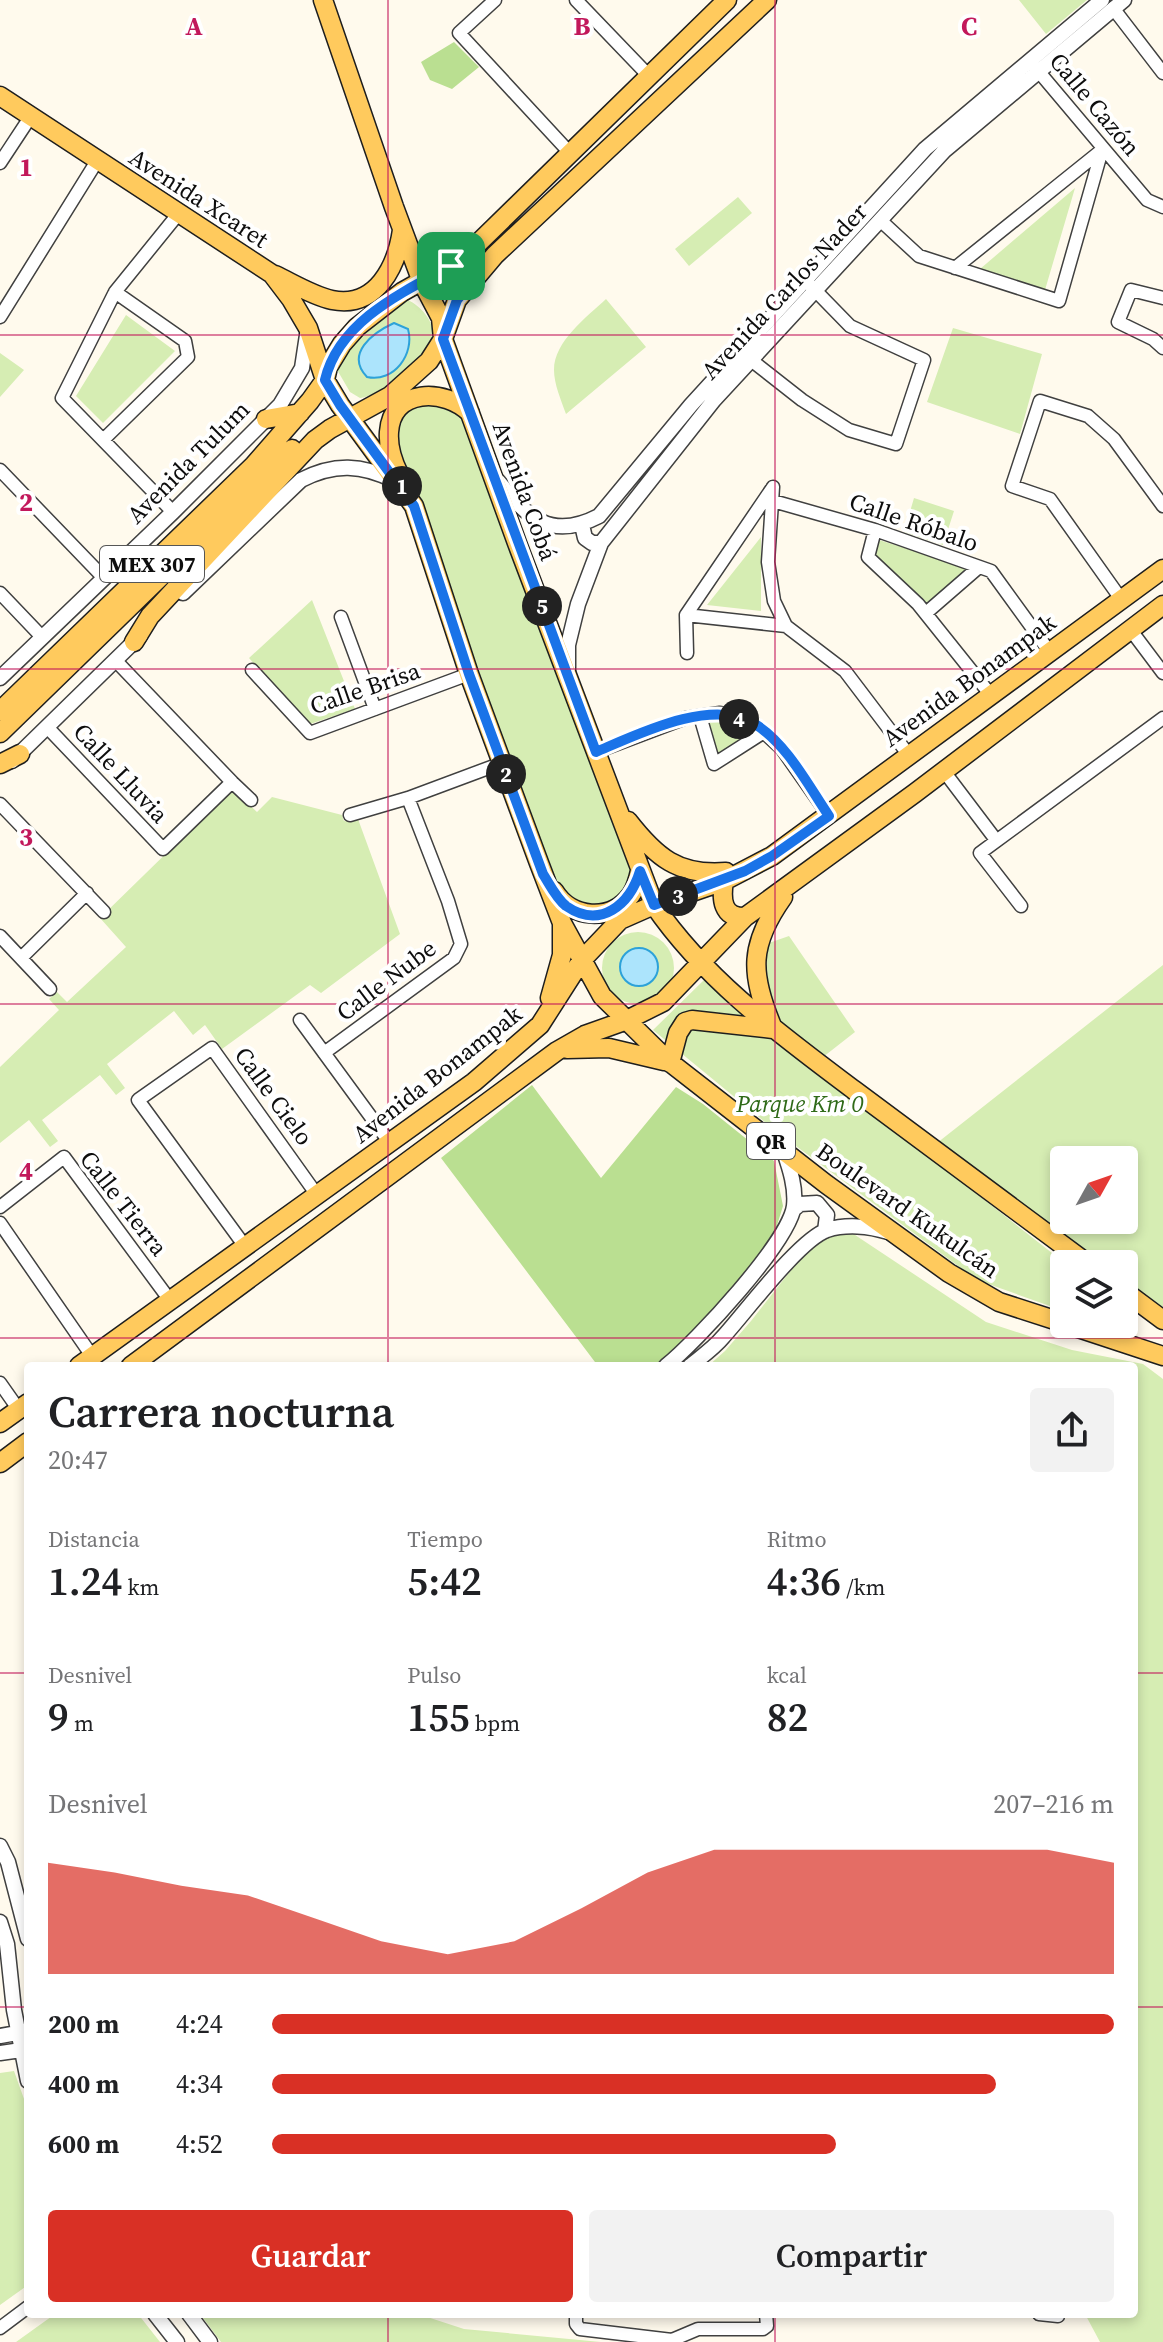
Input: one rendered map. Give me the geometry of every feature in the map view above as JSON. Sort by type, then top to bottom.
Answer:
[{"type":"main road","points":[[134,642],[150,616],[315,440],[390,396],[429,361],[443,339],[457,300],[495,255],[767,0]]},
{"type":"main road","points":[[325,1],[422,282],[464,257],[725,1]]},
{"type":"main road","name":"Avenida Xcaret","points":[[0,96],[272,274],[308,328],[325,380],[350,419]]},
{"type":"main road","points":[[272,274],[332,300],[364,295],[379,285],[392,270],[402,229]]},
{"type":"main road","points":[[451,266],[455,281],[466,289]]},
{"type":"main road","name":"Avenida Cobá","points":[[422,282],[441,318],[443,339],[640,871],[654,905],[681,943],[700,963]]},
{"type":"main road","name":"Avenida Tulum","points":[[0,711],[254,465],[325,380],[328,367],[357,327],[376,310],[422,282]]},
{"type":"main road","points":[[472,415],[459,402],[444,396],[428,395],[399,408],[389,432],[393,462],[414,506],[469,674],[562,923],[596,987],[609,1003],[650,1009]]},
{"type":"main road","points":[[266,419],[300,413]]},
{"type":"main road","points":[[350,419],[414,506]]},
{"type":"main road","name":"MEX 307","points":[[0,733],[303,439],[323,424],[350,419]]},
{"type":"main road","name":"Avenida Bonampak","points":[[85,1361],[474,1082],[540,1025],[581,961],[620,920],[724,881],[772,856],[1163,569]]},
{"type":"main road","name":"Avenida Bonampak","points":[[136,1362],[557,1051],[585,1035],[627,1020],[663,1002],[745,917],[1163,605]]},
{"type":"main road","points":[[0,704],[48,663]]},
{"type":"main road","points":[[0,764],[20,754]]},
{"type":"main road","points":[[617,807],[643,841],[669,863],[702,874],[745,871]]},
{"type":"main road","points":[[543,874],[557,897],[568,907],[597,914],[615,909],[625,901],[634,889],[640,871]]},
{"type":"main road","points":[[724,881],[723,905],[734,917],[745,917]]},
{"type":"main road","points":[[773,1029],[757,982],[758,942],[766,920],[792,884]]},
{"type":"main road","points":[[632,914],[669,926]]},
{"type":"main road","points":[[540,1025],[562,955],[562,923]]},
{"type":"main road","points":[[596,987],[599,940]]},
{"type":"main road","points":[[681,943],[684,955],[682,984]]},
{"type":"main road","points":[[700,963],[773,1029],[1067,1250]]},
{"type":"main road","name":"Boulevard Kukulcán","points":[[609,1003],[672,1064],[784,1152],[949,1273],[999,1302],[1050,1318]]},
{"type":"main road","points":[[557,1051],[609,1048],[672,1064],[678,1033],[685,1022],[692,1020],[773,1029]]},
{"type":"main road","points":[[474,1082],[475,1095],[487,1100]]},
{"type":"main road","points":[[425,1119],[432,1118],[440,1123],[442,1131],[439,1137]]},
{"type":"main road","points":[[1138,1307],[1163,1320]]},
{"type":"main road","name":"Boulevard Kukulcán","points":[[1121,1338],[1163,1356]]},
{"type":"main road","points":[[0,1423],[24,1406]]},
{"type":"main road","points":[[0,1463],[24,1445]]},
{"type":"street","points":[[495,0],[459,33],[570,153]]},
{"type":"street","points":[[576,0],[648,75]]},
{"type":"street","points":[[1113,3],[1163,73]]},
{"type":"street","name":"Avenida Carlos Nader","points":[[568,674],[568,645],[578,604],[601,543],[714,400],[751,360],[925,149],[1113,3]]},
{"type":"street","name":"Avenida Carlos Nader","points":[[582,525],[599,516],[620,494],[691,405],[1034,65]]},
{"type":"street","name":"Calle Cazón","points":[[1034,65],[1102,150],[1147,200],[1163,207]]},
{"type":"street","points":[[0,163],[31,116]]},
{"type":"street","points":[[955,268],[1102,150]]},
{"type":"street","points":[[880,220],[919,256],[1059,301],[1102,150]]},
{"type":"street","points":[[0,317],[97,161]]},
{"type":"street","points":[[173,512],[62,398],[115,292],[179,213]]},
{"type":"street","points":[[751,360],[802,400],[849,430],[896,444],[924,360],[850,326],[811,286]]},
{"type":"street","points":[[1163,298],[1131,290],[1118,322],[1153,339],[1163,348]]},
{"type":"street","points":[[103,440],[188,357],[185,341],[115,292]]},
{"type":"street","name":"Avenida Tulum","points":[[0,678],[280,405],[302,368],[308,328]]},
{"type":"street","points":[[1121,599],[1050,499],[1012,486],[1040,401],[1088,416],[1114,439],[1163,506]]},
{"type":"street","points":[[0,772],[301,480],[321,470],[362,467],[400,483]]},
{"type":"street","points":[[0,470],[104,578]]},
{"type":"street","points":[[492,473],[533,518],[547,525],[582,525],[585,538],[592,543],[601,543]]},
{"type":"street","points":[[687,653],[686,615],[773,487],[768,562],[774,601],[786,626],[845,671],[908,754]]},
{"type":"street","name":"Calle Róbalo","points":[[773,501],[875,530],[991,571],[1049,651]]},
{"type":"street","points":[[875,530],[868,557],[926,613],[990,694]]},
{"type":"street","points":[[926,613],[979,567]]},
{"type":"street","points":[[0,593],[42,637]]},
{"type":"street","points":[[686,615],[786,626]]},
{"type":"street","points":[[341,617],[375,709]]},
{"type":"street","points":[[1130,629],[1163,673]]},
{"type":"street","points":[[116,661],[251,800]]},
{"type":"street","name":"Calle Brisa","points":[[252,670],[310,733],[469,674]]},
{"type":"street","points":[[596,752],[686,718],[720,713],[754,723],[782,749],[829,816]]},
{"type":"street","points":[[700,716],[714,764],[764,732]]},
{"type":"street","points":[[1021,906],[980,853],[1163,718]]},
{"type":"street","name":"Calle Lluvia","points":[[48,728],[163,849],[232,782]]},
{"type":"street","points":[[350,815],[408,798],[502,763]]},
{"type":"street","points":[[943,770],[996,840]]},
{"type":"street","name":"Calle Nube","points":[[324,1053],[454,958],[461,944],[448,901],[408,798]]},
{"type":"street","points":[[0,804],[104,912]]},
{"type":"street","points":[[21,958],[87,893]]},
{"type":"street","points":[[0,936],[50,989]]},
{"type":"street","name":"Calle Nube","points":[[300,1020],[390,1143]]},
{"type":"street","name":"Calle Cielo","points":[[244,1245],[138,1100],[212,1048],[317,1195]]},
{"type":"street","points":[[784,1152],[792,1180],[794,1209]]},
{"type":"street","name":"Calle Tierra","points":[[0,1207],[64,1157],[169,1299]]},
{"type":"street","points":[[670,1362],[722,1311],[781,1235],[794,1209],[800,1204],[817,1203],[827,1215],[825,1231]]},
{"type":"street","points":[[0,1223],[85,1361]]},
{"type":"street","points":[[695,1362],[720,1341],[800,1251],[825,1231],[861,1227],[896,1235]]},
{"type":"street","points":[[0,1383],[24,1406]]},
{"type":"street","points":[[0,1846],[8,1862],[24,1924]]},
{"type":"street","points":[[0,1922],[23,2032],[0,2036]]},
{"type":"street","points":[[0,2053],[24,2049]]},
{"type":"street","points":[[0,2328],[24,2310]]},
{"type":"street","points":[[158,2318],[177,2342]]},
{"type":"street","points":[[192,2318],[210,2342]]},
{"type":"street","points":[[576,2318],[580,2329],[672,2340],[698,2329],[763,2329],[767,2326],[766,2318]]},
{"type":"green space","points":[[1019,0],[1087,0],[1046,34]]},
{"type":"green space","points":[[454,42],[479,67],[452,89],[430,80],[421,62]]},
{"type":"green space","points":[[1075,188],[1045,290],[980,269]]},
{"type":"green space","points":[[738,197],[752,213],[689,266],[675,249]]},
{"type":"green space","points":[[606,299],[646,347],[566,414],[555,381],[555,359],[573,330]]},
{"type":"green space","points":[[408,300],[428,318],[433,334],[431,343],[404,373],[380,390],[360,398],[350,392],[336,368],[366,328]]},
{"type":"green space","points":[[126,315],[175,351],[103,423],[76,396]]},
{"type":"green space","points":[[953,328],[1042,354],[1020,434],[927,402]]},
{"type":"green space","points":[[0,353],[24,370],[0,397]]},
{"type":"green space","points":[[439,399],[465,415],[632,869],[625,897],[606,910],[562,902],[395,449],[398,420],[404,411]]},
{"type":"green space","points":[[914,498],[954,511],[943,545],[904,532]]},
{"type":"green space","points":[[761,537],[761,611],[707,605]]},
{"type":"green space","points":[[879,540],[972,569],[926,609],[873,558]]},
{"type":"green space","points":[[312,600],[355,709],[307,725],[249,658]]},
{"type":"green space","points":[[720,715],[760,731],[716,760],[706,719]]},
{"type":"green space","points":[[232,789],[257,812],[272,797],[342,815],[344,821],[358,819],[400,934],[321,993],[310,985],[222,1049],[205,1025],[193,1035],[174,1011],[107,1064],[125,1088],[116,1095],[100,1075],[42,1120],[58,1141],[50,1147],[29,1120],[0,1143],[0,1067],[59,1010],[49,999],[57,992],[67,1002],[126,947],[100,918]]},
{"type":"green space","points":[[638,932],[658,938],[668,948],[674,968],[668,988],[658,998],[638,1004],[618,998],[608,988],[602,968],[608,948],[618,938]]},
{"type":"green space","points":[[789,936],[855,1032],[818,1061],[781,1021],[768,990],[766,944]]},
{"type":"green space","points":[[1163,965],[1163,1307],[1138,1289],[1138,1250],[1084,1250],[1062,1234],[1138,1234],[1138,1146],[1050,1146],[1050,1225],[937,1143]]},
{"type":"green space","name":"Parque Km 0","points":[[704,980],[1050,1251],[1050,1306],[977,1280],[777,1132],[653,1030]]},
{"type":"green space","points":[[532,1085],[601,1178],[676,1087],[703,1104],[774,1161],[783,1206],[774,1235],[707,1325],[661,1362],[595,1362],[441,1158]]},
{"type":"green space","points":[[843,1227],[986,1322],[1072,1350],[1133,1362],[713,1362],[751,1321],[817,1237]]},
{"type":"green space","points":[[1138,1363],[1163,1379],[1163,2342],[1100,2342],[1087,2318],[1138,2318]]},
{"type":"green space","points":[[14,2071],[24,2099],[24,2288],[0,2305],[0,2073]]},
{"type":"green space","points":[[49,2318],[141,2318],[160,2342],[16,2342]]},
{"type":"green space","points":[[203,2318],[430,2318],[464,2329],[601,2342],[221,2342]]},
{"type":"water","points":[[394,323],[408,329],[405,357],[386,376],[367,377],[361,368],[360,352],[377,332]]},
{"type":"water","points":[[639,948],[653,953],[658,967],[653,981],[639,986],[625,981],[620,967],[625,953]]},
{"type":"route","points":[[451,266],[455,281],[466,289],[457,300],[443,339],[596,752],[686,718],[720,713],[754,723],[782,749],[829,816],[772,856],[724,881],[654,905],[640,871],[634,889],[625,901],[609,911],[591,914],[568,907],[557,897],[543,874],[469,674],[414,506],[325,380],[328,367],[357,327],[402,292],[451,266]]}]
